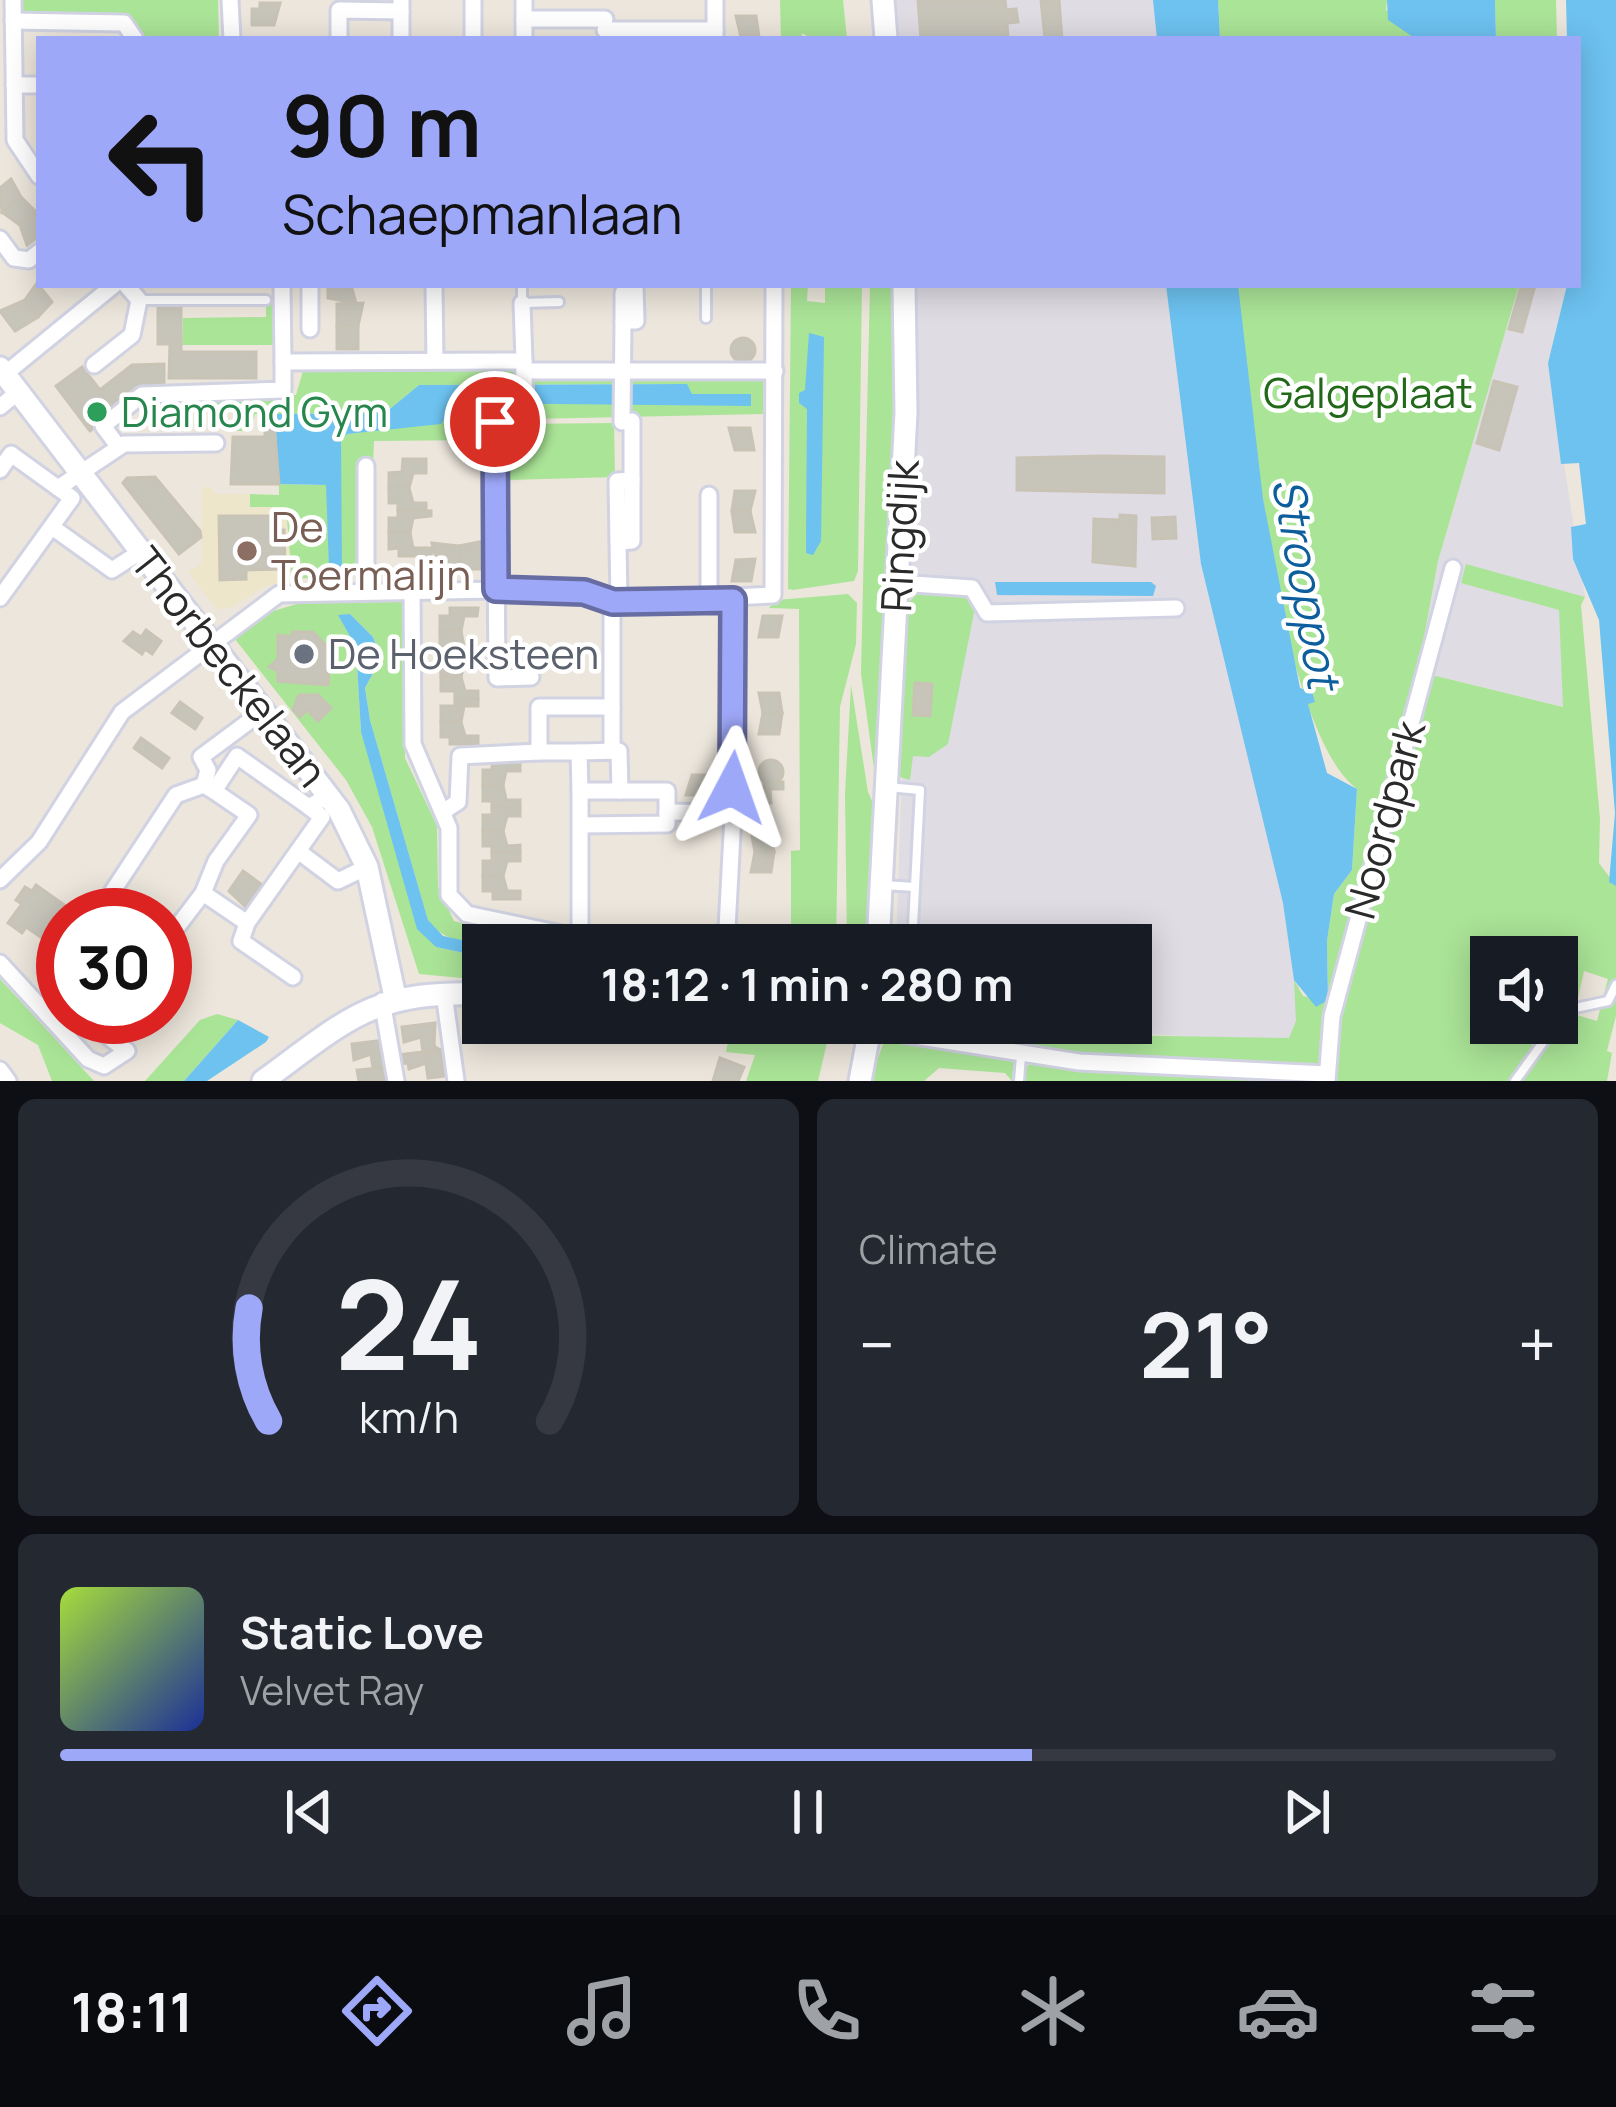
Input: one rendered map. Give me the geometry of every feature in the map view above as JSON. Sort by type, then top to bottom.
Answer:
[{"type":"street","points":[[13,0],[15,140],[36,172]]},
{"type":"street","points":[[230,0],[232,36]]},
{"type":"street","points":[[472,0],[473,36]]},
{"type":"street","points":[[524,0],[524,36]]},
{"type":"street","points":[[605,0],[605,29]]},
{"type":"street","points":[[524,19],[605,29],[715,34],[715,0]]},
{"type":"street","points":[[883,0],[886,36]]},
{"type":"street","points":[[339,36],[339,10],[401,6]]},
{"type":"street","points":[[13,22],[124,23],[133,36]]},
{"type":"street","points":[[14,85],[36,85]]},
{"type":"street","points":[[0,238],[14,258],[29,260],[36,254]]},
{"type":"street","points":[[0,407],[8,378],[111,288]]},
{"type":"street","points":[[94,365],[132,335],[139,300],[129,288]]},
{"type":"street","points":[[118,446],[103,426],[142,395],[284,390],[282,288]]},
{"type":"street","points":[[310,288],[310,329]]},
{"type":"street","points":[[434,288],[435,361]]},
{"type":"street","points":[[0,880],[39,842],[122,712],[278,594],[496,589],[584,592],[616,602],[773,596],[774,288]]},
{"type":"street","name":"Ringdijk","points":[[879,924],[906,413],[904,288]]},
{"type":"street","points":[[612,751],[618,542],[632,541],[622,370],[623,321],[636,321],[629,289]]},
{"type":"street","points":[[522,303],[525,422]]},
{"type":"street","points":[[283,362],[775,370]]},
{"type":"street","name":"Thorbeckelaan","points":[[8,378],[263,711],[367,867],[388,999]]},
{"type":"street","points":[[495,422],[497,678],[531,677]]},
{"type":"street","points":[[58,488],[118,446],[216,443]]},
{"type":"street","points":[[0,470],[10,454],[72,498],[0,598]]},
{"type":"street","points":[[366,466],[366,590]]},
{"type":"street","points":[[709,495],[709,600]]},
{"type":"street","points":[[52,527],[112,570],[140,552]]},
{"type":"street","name":"Noordpark","points":[[966,1044],[1021,1056],[1327,1077],[1332,1016],[1454,568]]},
{"type":"street","points":[[898,583],[972,588],[987,613],[1176,608]]},
{"type":"street","points":[[412,588],[413,744],[417,764],[443,811],[454,906],[510,924]]},
{"type":"street","points":[[728,924],[736,740],[733,600]]},
{"type":"street","points":[[539,752],[539,707],[612,707]]},
{"type":"street","points":[[209,788],[201,757],[263,711]]},
{"type":"street","points":[[579,752],[580,924]]},
{"type":"street","points":[[443,811],[458,802],[460,756],[619,752],[620,790]]},
{"type":"street","points":[[115,888],[176,795],[209,788],[237,756],[319,801],[322,817],[247,923],[242,941],[293,977]]},
{"type":"street","points":[[192,908],[216,861],[249,814],[209,788]]},
{"type":"street","points":[[580,791],[667,790],[667,824],[580,824]]},
{"type":"street","points":[[667,812],[730,813]]},
{"type":"street","points":[[298,851],[338,881],[367,867]]},
{"type":"street","points":[[203,893],[247,923]]},
{"type":"street","points":[[0,963],[36,1002]]},
{"type":"street","points":[[444,993],[456,1081]]},
{"type":"street","points":[[272,1078],[388,999],[462,993]]},
{"type":"street","points":[[388,999],[396,1081]]},
{"type":"street","points":[[74,1044],[88,1059],[104,1066],[128,1051],[118,1044]]},
{"type":"street","points":[[860,1081],[863,1044]]},
{"type":"street","points":[[0,1070],[8,1081]]},
{"type":"lane","points":[[522,288],[522,303],[559,302]]},
{"type":"lane","points":[[706,288],[706,318]]},
{"type":"lane","points":[[139,300],[266,300]]},
{"type":"lane","points":[[886,787],[920,790],[914,924]]},
{"type":"lane","points":[[881,885],[915,887]]},
{"type":"lane","points":[[1578,1007],[1608,1001],[1616,985]]},
{"type":"lane","points":[[1515,1081],[1542,1044]]},
{"type":"lane","points":[[1019,1081],[1021,1056]]},
{"type":"shaded area","points":[[895,0],[1179,0],[1179,36],[898,36]]},
{"type":"shaded area","points":[[914,288],[1187,288],[1308,1044],[1152,1034],[1152,924],[897,924],[917,332]]},
{"type":"shaded area","points":[[1518,288],[1566,288],[1548,363],[1585,597],[1467,565],[1461,582],[1559,610],[1564,707],[1428,674],[1416,681],[1438,561]]},
{"type":"shaded area","name":"De Toermalijn","points":[[208,485],[217,494],[250,494],[251,507],[286,506],[292,579],[264,587],[231,608],[216,609],[188,572],[202,563],[201,491]]},
{"type":"green space","points":[[22,0],[218,0],[219,36],[141,36],[130,22],[22,16]]},
{"type":"green space","points":[[780,0],[843,0],[847,36],[781,36]]},
{"type":"green space","points":[[1218,0],[1387,0],[1386,10],[1417,36],[1220,36]]},
{"type":"green space","points":[[1495,0],[1556,0],[1557,36],[1496,36]]},
{"type":"green space","points":[[791,288],[808,288],[807,301],[825,303],[825,288],[862,288],[858,571],[854,581],[788,589]]},
{"type":"green space","points":[[870,288],[896,288],[899,338],[878,798],[861,673]]},
{"type":"green space","name":"Galgeplaat","points":[[1238,288],[1518,288],[1438,561],[1416,681],[1428,674],[1563,707],[1559,610],[1461,583],[1466,564],[1585,597],[1581,605],[1600,819],[1599,863],[1616,886],[1616,1016],[1607,1051],[1612,1053],[1607,1081],[1022,1081],[1028,1065],[1043,1062],[1290,1068],[1079,1054],[1005,1044],[1152,1044],[1152,1036],[1289,1038],[1296,1021],[1294,980],[1303,996],[1328,1001],[1327,941],[1334,894],[1352,870],[1357,789],[1329,755],[1306,700],[1270,553]]},
{"type":"green space","points":[[279,298],[276,345],[182,345],[183,318],[266,317],[266,304]]},
{"type":"green space","points":[[305,364],[524,364],[763,376],[763,414],[484,420],[478,440],[374,441],[373,465],[356,466],[356,575],[292,579],[286,507],[250,507],[250,494],[279,495],[279,484],[326,485],[341,569],[341,439],[347,434],[442,422],[455,403],[590,402],[692,394],[686,384],[419,385],[385,413],[255,414],[250,431],[234,431],[234,404],[197,405],[197,400],[296,395]]},
{"type":"green space","points":[[614,423],[615,477],[507,480],[506,458],[520,457],[519,424]]},
{"type":"green space","points":[[923,588],[974,595],[974,613],[948,744],[929,757],[913,756],[910,780],[897,776],[908,603]]},
{"type":"green space","points":[[848,594],[857,603],[856,644],[840,707],[836,924],[791,924],[791,851],[800,850],[799,609],[769,608],[776,600]]},
{"type":"green space","points":[[313,599],[399,599],[403,604],[405,758],[437,826],[438,887],[454,921],[466,924],[462,942],[438,931],[428,920],[370,720],[365,688],[381,658],[373,637],[350,614],[339,616],[356,647],[361,732],[436,947],[462,953],[462,978],[419,974],[372,827],[346,780],[235,639],[267,613]]},
{"type":"green space","points":[[851,685],[868,792],[879,816],[871,924],[847,924],[845,794]]},
{"type":"green space","points":[[0,979],[36,1018],[36,1044],[0,1023]]},
{"type":"green space","points":[[217,1014],[238,1020],[184,1081],[145,1081],[178,1044],[192,1044],[192,1029]]},
{"type":"green space","points":[[60,1044],[94,1081],[52,1081],[38,1045]]},
{"type":"green space","points":[[728,1044],[827,1044],[818,1081],[746,1081],[755,1055],[726,1052]]},
{"type":"green space","points":[[883,1044],[1014,1058],[1012,1081],[1005,1073],[939,1068],[924,1081],[870,1081]]},
{"type":"water","points":[[1153,0],[1218,0],[1220,36],[1157,36]]},
{"type":"water","points":[[1387,0],[1495,0],[1496,36],[1412,36],[1388,20]]},
{"type":"water","points":[[1566,0],[1616,0],[1616,886],[1609,882],[1615,813],[1599,620],[1573,559],[1571,527],[1586,524],[1579,463],[1561,464],[1548,363],[1566,288],[1581,288],[1581,36],[1567,36]]},
{"type":"water","name":"Strooppot","points":[[1166,288],[1238,288],[1263,499],[1300,688],[1312,692],[1315,702],[1308,704],[1327,773],[1357,789],[1352,870],[1334,894],[1327,941],[1328,1000],[1316,1007],[1294,980],[1283,903],[1201,564]]},
{"type":"water","points":[[809,333],[824,337],[821,541],[813,555],[806,553],[807,409],[799,403],[799,393],[805,390]]},
{"type":"water","points":[[687,384],[692,394],[751,394],[751,406],[455,403],[441,424],[347,434],[341,440],[342,570],[329,568],[326,485],[279,484],[275,414],[385,413],[419,385]]},
{"type":"water","points":[[995,582],[1151,582],[1156,586],[1153,596],[997,595]]},
{"type":"water","points":[[350,614],[373,637],[381,658],[365,688],[370,720],[428,920],[443,936],[462,940],[462,953],[436,947],[417,929],[361,732],[356,647],[338,615]]},
{"type":"water","points":[[238,1020],[269,1037],[266,1042],[207,1081],[184,1081]]},
{"type":"building","points":[[918,0],[1005,0],[1006,10],[1016,9],[1018,22],[1007,23],[1008,36],[921,36]]},
{"type":"building","points":[[1041,0],[1059,0],[1062,36],[1045,36]]},
{"type":"building","points":[[260,3],[280,3],[274,25],[252,25],[252,9],[260,9]]},
{"type":"building","points":[[736,16],[756,16],[759,36],[741,36]]},
{"type":"building","points":[[11,179],[21,197],[2,212],[0,188]]},
{"type":"building","points":[[21,197],[36,212],[20,225],[2,212]]},
{"type":"building","points":[[36,212],[36,238],[27,245],[20,225]]},
{"type":"building","points":[[36,284],[52,302],[38,317],[25,300]]},
{"type":"building","points":[[328,288],[352,288],[356,303],[328,298]]},
{"type":"building","points":[[1520,288],[1534,289],[1522,332],[1509,329]]},
{"type":"building","points":[[25,300],[38,317],[15,331],[0,311]]},
{"type":"building","points":[[363,303],[358,326],[337,326],[337,304]]},
{"type":"building","points":[[158,308],[181,308],[181,352],[256,352],[256,378],[169,378],[170,344],[158,344]]},
{"type":"building","points":[[337,326],[358,326],[358,349],[337,349]]},
{"type":"building","points":[[743,338],[755,350],[743,362],[731,350]]},
{"type":"building","points":[[164,364],[164,391],[141,391],[90,431],[56,386],[82,367],[100,390],[132,365]]},
{"type":"building","points":[[1494,381],[1517,387],[1499,450],[1477,443]]},
{"type":"building","points":[[273,412],[279,484],[231,484],[233,437],[265,437],[265,416]]},
{"type":"building","points":[[729,428],[750,428],[754,450],[735,450]]},
{"type":"building","points":[[1164,457],[1164,493],[1017,490],[1017,458]]},
{"type":"building","points":[[403,459],[426,459],[426,473],[413,473],[409,488],[389,488],[389,473],[402,472]]},
{"type":"building","points":[[155,477],[200,531],[201,537],[179,554],[123,483],[127,478]]},
{"type":"building","points":[[389,488],[409,488],[413,503],[426,503],[426,510],[398,510],[398,503],[389,503]]},
{"type":"building","points":[[735,491],[755,491],[750,511],[732,511]]},
{"type":"building","points":[[398,510],[431,511],[431,516],[413,518],[410,533],[389,533],[389,518],[398,518]]},
{"type":"building","points":[[732,511],[750,511],[755,532],[735,532]]},
{"type":"building","points":[[1120,515],[1136,516],[1135,566],[1093,562],[1094,519],[1120,520]]},
{"type":"building","points":[[219,516],[277,516],[277,530],[284,530],[285,569],[246,570],[246,579],[220,580]]},
{"type":"building","points":[[1175,517],[1176,538],[1153,539],[1152,518]]},
{"type":"building","points":[[389,533],[410,533],[413,548],[432,548],[431,556],[399,556],[399,548],[389,549]]},
{"type":"building","points":[[432,543],[459,546],[460,569],[439,569]]},
{"type":"building","points":[[488,543],[480,569],[460,569],[459,546]]},
{"type":"building","points":[[755,559],[751,581],[732,581],[736,560]]},
{"type":"building","points":[[450,608],[478,608],[477,616],[464,616],[461,631],[440,632],[440,616],[450,616]]},
{"type":"building","points":[[763,616],[782,616],[778,637],[759,637]]},
{"type":"building","points":[[146,630],[161,641],[152,654],[145,649],[142,654],[124,641],[133,632],[141,637]]},
{"type":"building","points":[[461,631],[464,646],[477,646],[478,654],[455,654],[455,646],[440,646],[440,632]]},
{"type":"building","name":"De Hoeksteen","points":[[292,632],[313,632],[330,650],[328,685],[278,681],[278,671],[269,667],[278,659],[278,635],[292,637]]},
{"type":"building","points":[[455,654],[478,654],[478,661],[465,661],[461,677],[441,677],[440,661],[455,661]]},
{"type":"building","points":[[441,677],[461,677],[465,691],[478,691],[478,699],[455,699],[455,691],[441,691]]},
{"type":"building","points":[[915,683],[932,684],[930,716],[913,715]]},
{"type":"building","points":[[759,693],[779,693],[782,713],[763,713]]},
{"type":"building","points":[[299,695],[318,695],[331,708],[318,721],[307,710],[300,717],[293,710]]},
{"type":"building","points":[[455,699],[478,699],[478,706],[464,706],[461,722],[441,722],[441,706],[455,706]]},
{"type":"building","points":[[180,702],[202,718],[195,729],[172,713]]},
{"type":"building","points":[[763,713],[782,713],[779,734],[759,734]]},
{"type":"building","points":[[441,722],[461,722],[465,736],[478,736],[478,744],[450,744],[450,737],[441,737]]},
{"type":"building","points":[[141,738],[169,758],[162,768],[134,748]]},
{"type":"building","points":[[771,760],[783,772],[771,784],[759,772]]},
{"type":"building","points":[[520,762],[520,771],[506,771],[503,785],[483,785],[483,770],[492,770],[492,763]]},
{"type":"building","points":[[692,775],[711,775],[711,789],[704,789],[704,795],[686,795]]},
{"type":"building","points":[[764,782],[783,782],[783,789],[770,789],[771,803],[751,803],[751,789],[764,789]]},
{"type":"building","points":[[483,785],[503,785],[506,800],[520,800],[520,808],[492,808],[492,801],[483,801]]},
{"type":"building","points":[[492,808],[520,808],[520,816],[507,816],[503,831],[483,831],[483,815],[492,815]]},
{"type":"building","points":[[483,831],[503,831],[507,846],[520,845],[520,853],[492,853],[492,846],[483,846]]},
{"type":"building","points":[[751,831],[771,831],[774,852],[755,852]]},
{"type":"building","points":[[755,852],[774,852],[771,872],[751,872]]},
{"type":"building","points":[[492,853],[520,853],[520,861],[507,861],[503,876],[483,876],[483,861],[492,861]]},
{"type":"building","points":[[243,871],[265,887],[249,910],[229,891]]},
{"type":"building","points":[[483,876],[503,876],[507,891],[520,891],[520,899],[493,899],[493,891],[483,891]]},
{"type":"building","points":[[36,885],[40,888],[36,888],[36,934],[26,927],[22,933],[8,923],[22,904],[16,900],[25,887],[32,891]]},
{"type":"building","points":[[435,1023],[434,1046],[440,1050],[423,1052],[421,1037],[404,1042],[402,1027]]},
{"type":"building","points":[[385,1040],[384,1063],[390,1067],[373,1068],[371,1054],[354,1060],[352,1044]]},
{"type":"building","points":[[440,1050],[445,1076],[428,1078],[426,1063],[409,1069],[408,1063],[398,1064],[397,1055]]},
{"type":"building","points":[[720,1058],[744,1067],[738,1081],[713,1081]]},
{"type":"building","points":[[390,1067],[388,1081],[359,1081],[357,1070]]},
{"type":"place","name":"Diamond Gym","points":[[97,412]]},
{"type":"place","name":"De Toermalijn","points":[[247,551]]},
{"type":"place","name":"De Hoeksteen","points":[[304,654]]},
{"type":"route","points":[[495,422],[496,589],[584,592],[613,602],[733,600],[736,740],[732,788]]}]
